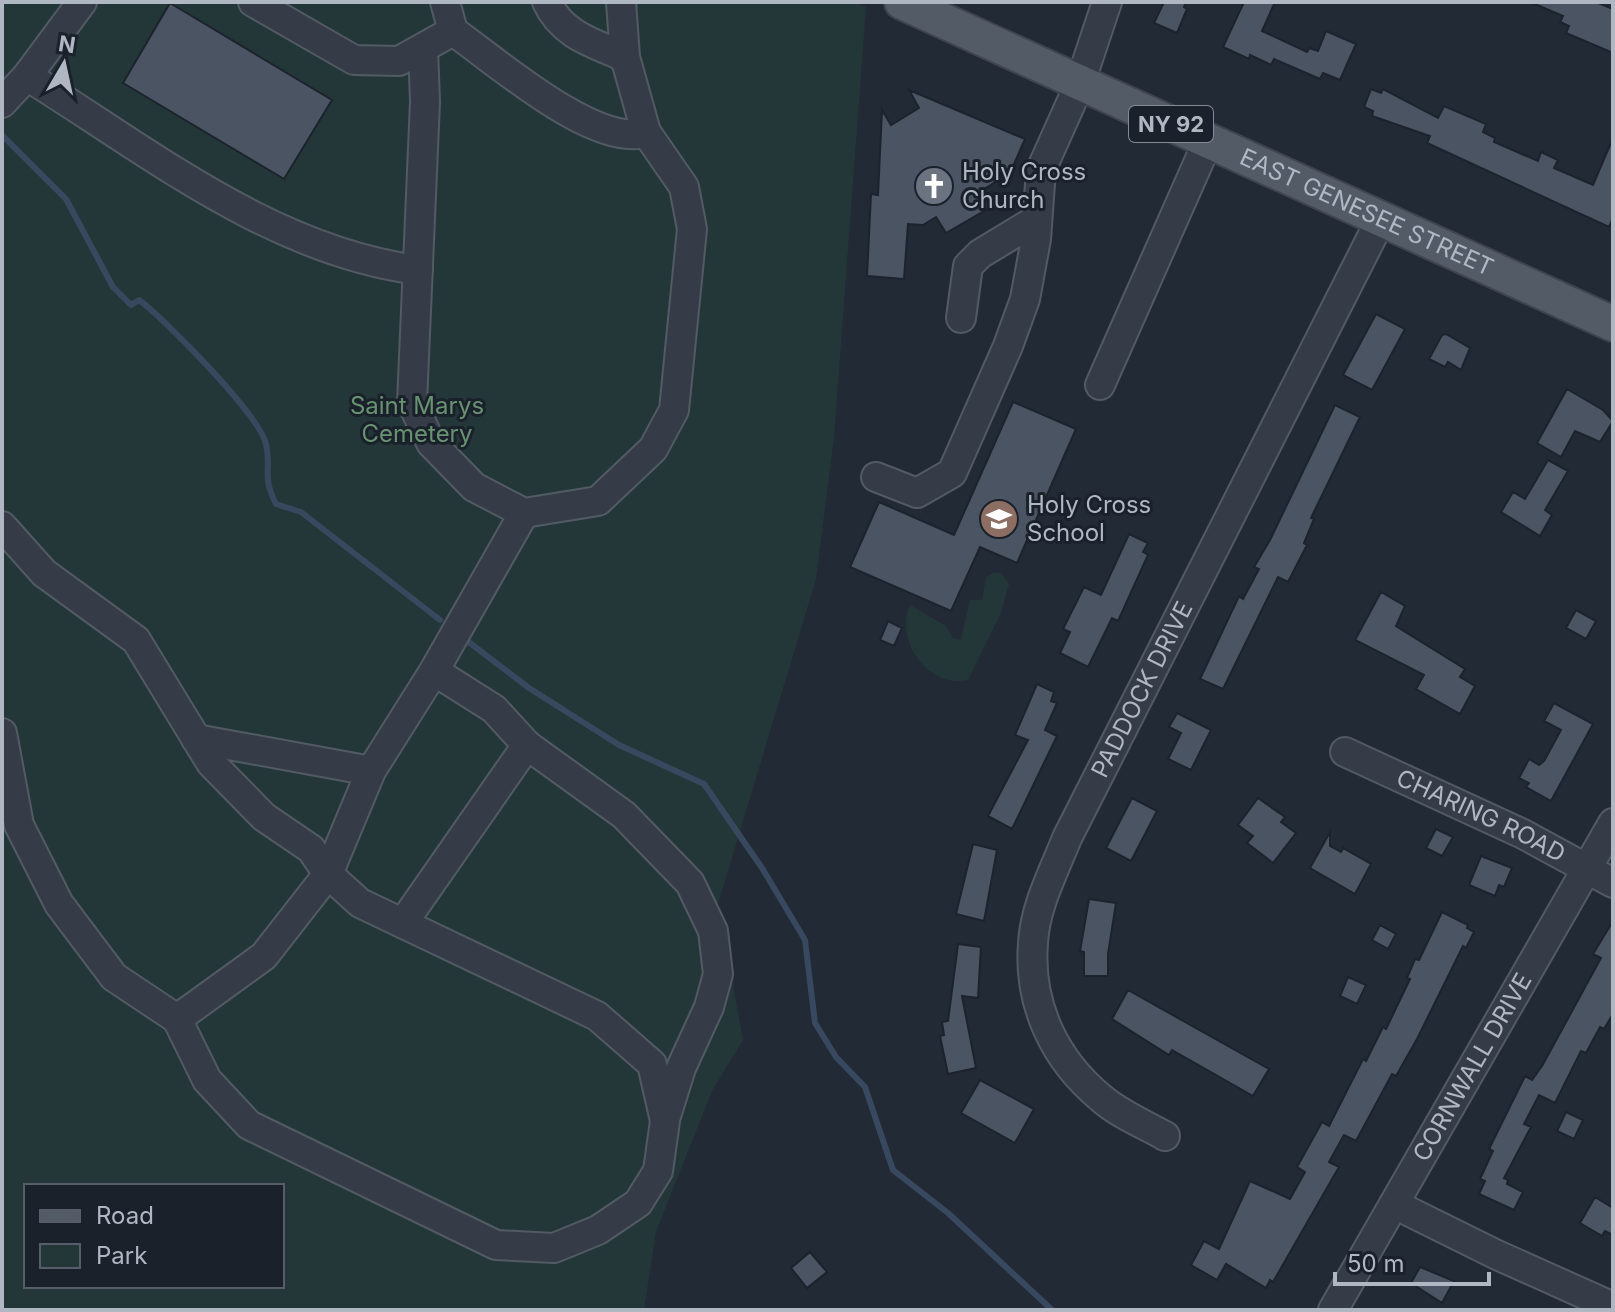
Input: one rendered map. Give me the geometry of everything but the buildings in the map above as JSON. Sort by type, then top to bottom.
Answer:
[{"type":"main road","name":"EAST GENESEE STREET","points":[[902,2],[1613,324]]},
{"type":"street","points":[[2,103],[27,76],[82,2]]},
{"type":"street","points":[[253,2],[354,60],[399,61],[453,31]]},
{"type":"street","points":[[445,2],[453,31],[559,107],[607,130],[636,136],[646,132]]},
{"type":"street","points":[[547,2],[555,20],[567,32],[625,57]]},
{"type":"street","points":[[423,48],[425,102],[412,403],[431,443],[474,487],[524,513],[598,501],[653,449],[674,410],[692,229],[684,187],[646,132],[625,57],[621,2]]},
{"type":"street","points":[[876,477],[917,493],[952,473],[1025,299],[1041,170],[1080,83],[1107,2]]},
{"type":"street","points":[[27,76],[258,220],[373,264],[418,270]]},
{"type":"street","points":[[1100,385],[1208,141]]},
{"type":"street","name":"PADDOCK DRIVE","points":[[1165,1136],[1104,1101],[1067,1067],[1042,1021],[1033,941],[1042,900],[1067,838],[1381,219]]},
{"type":"street","points":[[961,318],[968,266],[980,254],[1036,220]]},
{"type":"street","points":[[177,1019],[264,956],[328,874],[371,771],[434,671],[524,513]]},
{"type":"street","points":[[2,526],[44,573],[136,640],[211,763],[264,817],[311,849],[328,874],[360,903],[597,1016],[652,1064],[665,1121]]},
{"type":"street","points":[[2,733],[10,816],[59,904],[114,977],[177,1019],[207,1080],[249,1125],[496,1245],[554,1248],[598,1230],[638,1203],[658,1171],[665,1121],[681,1068],[709,1007],[718,974],[713,931],[690,883],[624,815],[527,745],[494,709],[434,671]]},
{"type":"street","points":[[196,739],[371,771]]},
{"type":"street","points":[[403,923],[527,745]]},
{"type":"street","name":"CHARING ROAD","points":[[1345,752],[1523,834],[1613,883]]},
{"type":"street","name":"CORNWALL DRIVE","points":[[1333,1310],[1613,823]]},
{"type":"street","points":[[1394,1204],[1613,1307]]},
{"type":"green space","name":"Saint Marys Cemetery","points":[[2,2],[854,2],[866,7],[834,437],[816,579],[718,904],[743,1040],[712,1091],[656,1232],[644,1310],[2,1310]]},
{"type":"green space","points":[[1001,573],[1009,584],[1000,615],[968,680],[953,681],[940,677],[918,659],[911,646],[906,619],[910,605],[946,626],[953,638],[961,640],[970,600],[982,600],[986,577]]},
{"type":"waterway","points":[[2,135],[66,199],[113,287],[131,305],[139,300],[169,327],[247,412],[266,444],[269,486],[276,504],[301,512],[440,620]]},
{"type":"waterway","points":[[466,640],[529,688],[619,745],[704,784],[762,868],[805,940],[815,1023],[836,1057],[865,1087],[893,1170],[948,1213],[1052,1310]]},
{"type":"place","name":"Holy Cross Church","points":[[934,186]]},
{"type":"place","name":"Holy Cross School","points":[[999,519]]}]
